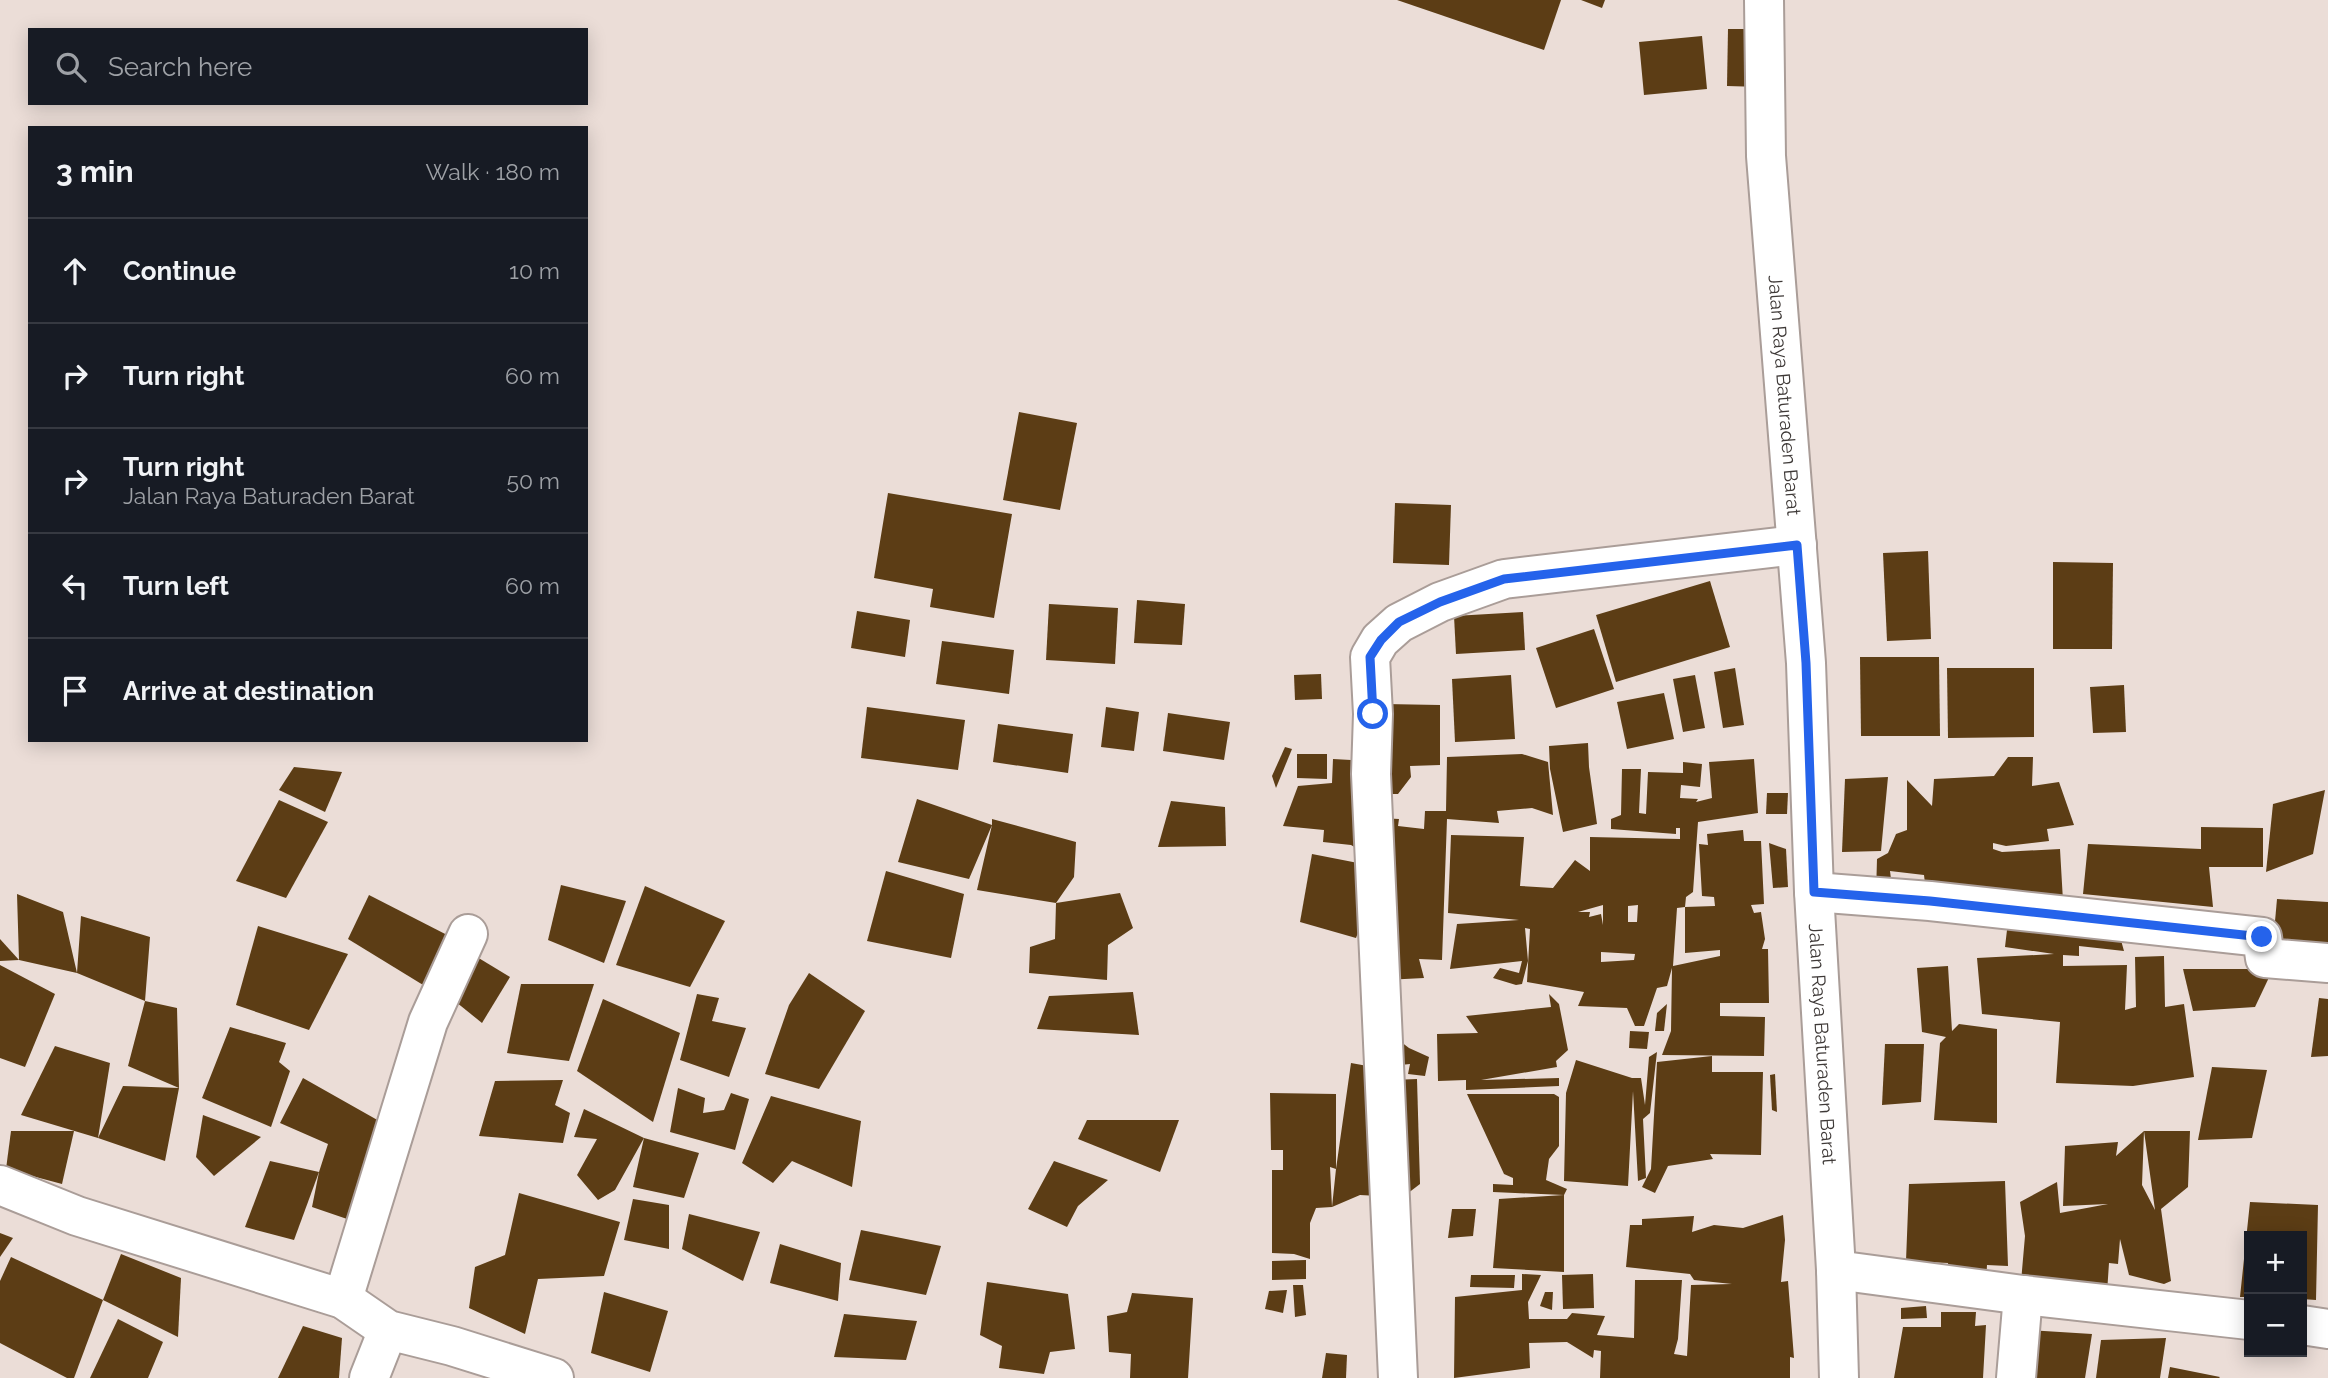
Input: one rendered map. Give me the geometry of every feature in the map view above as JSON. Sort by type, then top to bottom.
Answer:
[{"type":"street","name":"Jalan Raya Baturaden Barat","points":[[1764,0],[1766,156],[1806,663],[1814,892],[1836,1270],[1839,1378]]},
{"type":"street","points":[[1398,1378],[1371,774],[1373,714],[1370,657],[1381,640],[1399,622],[1440,602],[1504,579],[1797,545]]},
{"type":"street","points":[[1814,892],[1930,901],[2262,937],[2265,958],[2328,963]]},
{"type":"street","points":[[343,1299],[428,1022],[468,934]]},
{"type":"street","points":[[0,1185],[77,1216],[343,1299],[388,1330],[452,1346],[554,1378]]},
{"type":"street","points":[[1836,1270],[2023,1295],[2244,1319]]},
{"type":"street","points":[[2016,1378],[2023,1295]]},
{"type":"street","points":[[2307,1326],[2328,1329]]},
{"type":"street","points":[[369,1378],[388,1330]]},
{"type":"building","points":[[1397,0],[1561,0],[1544,50]]},
{"type":"building","points":[[1581,0],[1605,0],[1602,8]]},
{"type":"building","points":[[1728,29],[1761,29],[1761,87],[1727,86]]},
{"type":"building","points":[[1702,36],[1707,89],[1644,95],[1639,42]]},
{"type":"building","points":[[1019,412],[1077,423],[1060,510],[1003,500]]},
{"type":"building","points":[[888,493],[1012,514],[994,618],[930,607],[933,589],[874,578]]},
{"type":"building","points":[[1395,503],[1451,505],[1449,565],[1393,563]]},
{"type":"building","points":[[1928,551],[1931,639],[1887,641],[1883,553]]},
{"type":"building","points":[[2053,562],[2113,563],[2112,649],[2053,649]]},
{"type":"building","points":[[1710,581],[1730,647],[1616,682],[1596,615]]},
{"type":"building","points":[[1137,600],[1185,604],[1182,645],[1134,643]]},
{"type":"building","points":[[1049,604],[1118,608],[1115,664],[1046,660]]},
{"type":"building","points":[[857,611],[910,620],[905,657],[851,648]]},
{"type":"building","points":[[1523,612],[1525,650],[1456,654],[1454,616]]},
{"type":"building","points":[[1594,629],[1614,689],[1556,708],[1536,648]]},
{"type":"building","points":[[942,641],[1014,650],[1009,694],[936,684]]},
{"type":"building","points":[[1860,657],[1939,657],[1940,736],[1861,736]]},
{"type":"building","points":[[1735,668],[1744,725],[1723,728],[1714,672]]},
{"type":"building","points":[[1947,668],[2034,668],[2034,737],[1948,738]]},
{"type":"building","points":[[1321,674],[1322,699],[1295,700],[1294,675]]},
{"type":"building","points":[[1511,675],[1515,739],[1455,742],[1452,679]]},
{"type":"building","points":[[1695,675],[1705,728],[1683,732],[1673,679]]},
{"type":"building","points":[[2124,685],[2126,732],[2093,733],[2090,687]]},
{"type":"building","points":[[1664,693],[1674,739],[1627,749],[1617,702]]},
{"type":"building","points":[[1385,704],[1440,705],[1440,765],[1410,766],[1411,777],[1398,794],[1380,794]]},
{"type":"building","points":[[867,707],[965,720],[958,770],[861,758]]},
{"type":"building","points":[[1106,707],[1139,712],[1134,751],[1101,747]]},
{"type":"building","points":[[1168,713],[1230,722],[1224,760],[1163,751]]},
{"type":"building","points":[[998,724],[1073,734],[1068,773],[993,762]]},
{"type":"building","points":[[1588,743],[1597,824],[1563,832],[1550,769],[1549,746]]},
{"type":"building","points":[[1285,747],[1292,749],[1276,788],[1272,776]]},
{"type":"building","points":[[1297,754],[1327,754],[1327,779],[1297,778]]},
{"type":"building","points":[[1522,754],[1548,762],[1553,815],[1532,808],[1497,811],[1499,823],[1447,819],[1442,960],[1419,959],[1424,978],[1385,980],[1380,818],[1399,819],[1398,826],[1424,829],[1425,811],[1446,811],[1447,757]]},
{"type":"building","points":[[2008,757],[2033,757],[2032,786],[2059,782],[2074,825],[2047,829],[2049,841],[2006,846],[1993,843],[1993,849],[2002,852],[2060,849],[2063,901],[1876,894],[1877,859],[1888,853],[1896,834],[1907,830],[1907,780],[1932,806],[1934,779],[1994,776]],"holes":[[[1890,871],[1924,875],[1926,892],[1891,879]]]},
{"type":"building","points":[[1333,759],[1369,761],[1370,856],[1351,845],[1323,842],[1324,830],[1283,826],[1298,786],[1332,783]]},
{"type":"building","points":[[1754,759],[1758,813],[1698,822],[1693,892],[1686,897],[1685,907],[1715,906],[1714,897],[1702,896],[1699,844],[1708,845],[1707,834],[1743,830],[1744,841],[1761,841],[1764,904],[1751,905],[1754,913],[1761,912],[1765,939],[1762,949],[1768,949],[1769,1003],[1720,1003],[1720,1016],[1765,1017],[1764,1056],[1662,1055],[1671,1031],[1672,968],[1667,986],[1657,988],[1644,1026],[1635,1026],[1627,1008],[1578,1006],[1584,992],[1527,982],[1530,929],[1525,928],[1528,961],[1522,984],[1516,985],[1493,978],[1500,968],[1519,973],[1522,961],[1450,969],[1457,924],[1519,920],[1448,913],[1451,835],[1524,837],[1520,886],[1553,888],[1575,860],[1590,871],[1590,837],[1680,839],[1680,828],[1676,828],[1676,834],[1611,829],[1611,819],[1621,815],[1622,769],[1641,769],[1639,813],[1646,814],[1648,772],[1683,773],[1683,762],[1702,764],[1700,787],[1681,785],[1680,798],[1698,799],[1696,802],[1712,798],[1709,762]],"holes":[[[1603,905],[1603,925],[1601,914],[1589,917],[1590,912],[1578,912]],[[1638,905],[1637,922],[1628,922],[1628,906]],[[1685,907],[1685,953],[1720,950],[1720,956],[1673,966],[1677,908]],[[1601,952],[1635,954],[1634,960],[1601,962]]]},
{"type":"building","points":[[294,767],[342,772],[325,812],[279,790]]},
{"type":"building","points":[[1888,777],[1881,851],[1842,852],[1845,779]]},
{"type":"building","points":[[2325,790],[2313,854],[2266,872],[2273,804]]},
{"type":"building","points":[[1767,793],[1788,793],[1787,814],[1766,814]]},
{"type":"building","points":[[917,799],[992,825],[969,879],[898,862]]},
{"type":"building","points":[[279,800],[328,822],[286,898],[236,881]]},
{"type":"building","points":[[1171,801],[1225,807],[1226,846],[1158,847]]},
{"type":"building","points":[[992,819],[1076,842],[1074,877],[1056,903],[977,890]]},
{"type":"building","points":[[2201,827],[2263,828],[2263,867],[2209,867],[2213,907],[2083,894],[2088,844],[2201,849]]},
{"type":"building","points":[[1769,843],[1786,849],[1788,887],[1773,888]]},
{"type":"building","points":[[1312,854],[1358,863],[1359,930],[1356,938],[1300,922]]},
{"type":"building","points":[[886,871],[964,894],[951,958],[867,941]]},
{"type":"building","points":[[561,885],[626,901],[604,963],[548,940]]},
{"type":"building","points":[[645,886],[725,921],[690,987],[616,965]]},
{"type":"building","points":[[1120,893],[1133,928],[1108,945],[1107,980],[1029,973],[1030,947],[1055,939],[1056,903]]},
{"type":"building","points":[[17,894],[63,912],[77,973],[19,960]]},
{"type":"building","points":[[369,895],[453,938],[428,988],[348,939]]},
{"type":"building","points":[[2277,899],[2328,902],[2328,960],[2272,955]]},
{"type":"building","points":[[2009,913],[2117,926],[2124,951],[2079,946],[2079,956],[2063,955],[2063,966],[2127,965],[2125,1010],[2136,1007],[2135,957],[2164,956],[2165,1007],[2184,1004],[2194,1077],[2133,1086],[2056,1083],[2060,1022],[1982,1014],[1977,958],[2054,954],[2005,947]]},
{"type":"building","points":[[81,916],[150,937],[145,1001],[77,973]]},
{"type":"building","points":[[258,926],[348,954],[309,1030],[236,1005]]},
{"type":"building","points":[[0,939],[19,960],[0,961]]},
{"type":"building","points":[[477,957],[510,977],[482,1023],[456,1002]]},
{"type":"building","points":[[0,965],[55,994],[25,1067],[0,1058]]},
{"type":"building","points":[[1948,966],[1952,1031],[1959,1024],[1997,1029],[1997,1123],[1934,1120],[1940,1043],[1946,1037],[1922,1032],[1917,968]]},
{"type":"building","points":[[2183,969],[2273,969],[2255,1007],[2193,1011]]},
{"type":"building","points":[[809,973],[865,1011],[819,1089],[765,1074],[789,1005]]},
{"type":"building","points":[[521,984],[594,984],[569,1061],[507,1053]]},
{"type":"building","points":[[1133,992],[1139,1035],[1037,1029],[1049,996]]},
{"type":"building","points":[[697,994],[719,998],[712,1021],[746,1028],[729,1077],[680,1060]]},
{"type":"building","points":[[1549,994],[1559,1004],[1568,1050],[1556,1061],[1557,1067],[1481,1080],[1559,1078],[1559,1086],[1466,1090],[1466,1080],[1438,1081],[1437,1034],[1478,1033],[1466,1016],[1551,1007]]},
{"type":"building","points":[[2319,998],[2328,999],[2328,1056],[2311,1057]]},
{"type":"building","points":[[603,999],[680,1033],[653,1122],[577,1071]]},
{"type":"building","points":[[145,1001],[177,1008],[179,1088],[128,1066]]},
{"type":"building","points":[[1667,1004],[1664,1031],[1655,1031],[1657,1013]]},
{"type":"building","points":[[230,1027],[286,1043],[279,1062],[290,1071],[271,1127],[202,1098]]},
{"type":"building","points":[[1630,1031],[1649,1032],[1647,1049],[1629,1048]]},
{"type":"building","points":[[1388,1032],[1409,1048],[1429,1057],[1425,1076],[1408,1074],[1410,1064],[1391,1066]]},
{"type":"building","points":[[1885,1044],[1924,1044],[1921,1102],[1882,1105]]},
{"type":"building","points":[[55,1046],[110,1063],[98,1138],[21,1115]]},
{"type":"building","points":[[1657,1052],[1650,1113],[1643,1119],[1646,1178],[1638,1181],[1633,1091],[1628,1186],[1564,1181],[1566,1093],[1576,1060],[1632,1078],[1641,1078],[1645,1105],[1649,1057]]},
{"type":"building","points":[[1712,1056],[1712,1072],[1763,1072],[1761,1155],[1710,1154],[1713,1159],[1668,1166],[1655,1193],[1642,1187],[1651,1169],[1657,1062]]},
{"type":"building","points":[[1351,1063],[1373,1067],[1379,1196],[1360,1195],[1332,1207],[1336,1169]]},
{"type":"building","points":[[2212,1067],[2267,1070],[2252,1138],[2198,1140]]},
{"type":"building","points":[[1775,1074],[1777,1112],[1772,1110],[1770,1075]]},
{"type":"building","points":[[303,1078],[388,1126],[350,1220],[312,1207],[328,1144],[280,1123]]},
{"type":"building","points":[[1417,1079],[1420,1184],[1395,1203],[1392,1080]]},
{"type":"building","points":[[563,1080],[555,1105],[570,1113],[563,1143],[479,1136],[495,1081]]},
{"type":"building","points":[[123,1086],[179,1088],[165,1161],[98,1138]]},
{"type":"building","points":[[678,1088],[705,1098],[703,1113],[724,1110],[731,1093],[749,1099],[735,1150],[670,1132]]},
{"type":"building","points":[[1270,1093],[1336,1094],[1336,1169],[1330,1167],[1332,1207],[1316,1208],[1310,1223],[1310,1259],[1294,1254],[1272,1253],[1272,1170],[1283,1170],[1283,1150],[1271,1150]]},
{"type":"building","points":[[1467,1094],[1554,1094],[1559,1097],[1559,1146],[1549,1159],[1546,1180],[1567,1189],[1564,1195],[1493,1192],[1493,1184],[1513,1185],[1513,1178],[1504,1174]]},
{"type":"building","points":[[771,1096],[861,1121],[852,1187],[792,1161],[773,1183],[742,1163]]},
{"type":"building","points":[[584,1109],[644,1138],[615,1190],[598,1200],[577,1175],[597,1139],[574,1137]]},
{"type":"building","points":[[203,1115],[261,1137],[214,1176],[196,1157]]},
{"type":"building","points":[[1087,1120],[1179,1120],[1160,1172],[1078,1139]]},
{"type":"building","points":[[11,1131],[74,1131],[62,1184],[6,1169]]},
{"type":"building","points":[[2144,1131],[2190,1131],[2188,1187],[2161,1209],[2171,1281],[2164,1284],[2129,1275],[2120,1239],[2118,1264],[2109,1263],[2107,1293],[2021,1282],[2025,1236],[2020,1202],[2057,1182],[2060,1213],[2108,1204],[2063,1206],[2065,1146],[2118,1142],[2116,1156]],"holes":[[[2144,1131],[2155,1210],[2142,1185]]]},
{"type":"building","points":[[644,1138],[699,1153],[684,1198],[633,1187]]},
{"type":"building","points":[[270,1161],[319,1172],[294,1240],[245,1227]]},
{"type":"building","points":[[1054,1161],[1108,1180],[1078,1206],[1067,1227],[1028,1209]]},
{"type":"building","points":[[2005,1181],[2008,1266],[1987,1265],[1986,1282],[1947,1280],[1948,1263],[1906,1261],[1909,1184]]},
{"type":"building","points":[[519,1193],[620,1222],[604,1276],[538,1279],[525,1334],[469,1308],[475,1267],[505,1255]]},
{"type":"building","points":[[1564,1195],[1564,1272],[1493,1268],[1499,1199]]},
{"type":"building","points":[[633,1199],[669,1205],[669,1249],[624,1240]]},
{"type":"building","points":[[2250,1202],[2318,1205],[2316,1300],[2307,1299],[2307,1231],[2247,1231]]},
{"type":"building","points":[[1452,1209],[1476,1209],[1473,1236],[1448,1238]]},
{"type":"building","points":[[689,1214],[760,1232],[743,1281],[682,1249]]},
{"type":"building","points":[[1783,1215],[1785,1240],[1781,1282],[1788,1281],[1794,1358],[1790,1357],[1790,1378],[1600,1378],[1601,1351],[1594,1350],[1593,1358],[1567,1342],[1529,1343],[1530,1368],[1454,1378],[1455,1297],[1522,1290],[1522,1274],[1541,1275],[1528,1302],[1529,1319],[1567,1319],[1572,1313],[1605,1316],[1597,1335],[1634,1338],[1635,1280],[1682,1280],[1678,1339],[1674,1354],[1687,1356],[1691,1285],[1732,1284],[1694,1280],[1690,1274],[1626,1267],[1630,1225],[1642,1225],[1642,1219],[1694,1216],[1692,1232],[1714,1225],[1743,1228]]},
{"type":"building","points":[[861,1230],[941,1246],[926,1295],[849,1280]]},
{"type":"building","points":[[0,1233],[13,1238],[0,1257]]},
{"type":"building","points":[[780,1244],[841,1263],[838,1301],[770,1283]]},
{"type":"building","points":[[121,1254],[181,1278],[178,1337],[103,1300]]},
{"type":"building","points":[[11,1257],[103,1300],[74,1378],[67,1378],[0,1343],[0,1281]]},
{"type":"building","points":[[2244,1259],[2244,1297],[2240,1297]]},
{"type":"building","points":[[1306,1260],[1306,1279],[1272,1280],[1272,1261]]},
{"type":"building","points":[[1593,1274],[1594,1308],[1563,1309],[1562,1275]]},
{"type":"building","points":[[1471,1275],[1515,1275],[1514,1288],[1470,1287]]},
{"type":"building","points":[[987,1282],[1068,1294],[1075,1349],[1050,1352],[1044,1374],[999,1368],[1002,1346],[980,1335]]},
{"type":"building","points":[[1293,1285],[1303,1285],[1306,1315],[1295,1317]]},
{"type":"building","points":[[1287,1290],[1283,1313],[1265,1309],[1269,1291]]},
{"type":"building","points":[[604,1292],[668,1311],[650,1372],[591,1353]]},
{"type":"building","points":[[1545,1292],[1553,1292],[1552,1310],[1540,1306]]},
{"type":"building","points":[[1132,1293],[1193,1298],[1188,1378],[1130,1378],[1131,1354],[1109,1352],[1107,1316],[1127,1312]]},
{"type":"building","points":[[1926,1306],[1927,1318],[1901,1319],[1901,1308]]},
{"type":"building","points":[[1941,1312],[1976,1312],[1975,1326],[1986,1325],[1983,1378],[1894,1378],[1903,1327],[1941,1327]]},
{"type":"building","points":[[844,1314],[917,1321],[906,1360],[834,1357]]},
{"type":"building","points":[[118,1319],[163,1342],[148,1378],[90,1378]]},
{"type":"building","points":[[303,1326],[342,1338],[339,1378],[278,1378]]},
{"type":"building","points":[[2027,1330],[2092,1334],[2085,1378],[2022,1378]]},
{"type":"building","points":[[2166,1338],[2160,1378],[2096,1378],[2101,1340]]},
{"type":"building","points":[[1326,1353],[1347,1355],[1346,1378],[1322,1378]]},
{"type":"building","points":[[2170,1367],[2220,1377],[2168,1378]]},
{"type":"route","points":[[1373,714],[1370,657],[1381,640],[1399,622],[1440,602],[1504,579],[1797,545],[1806,663],[1814,892],[1930,901],[2262,937]]}]
